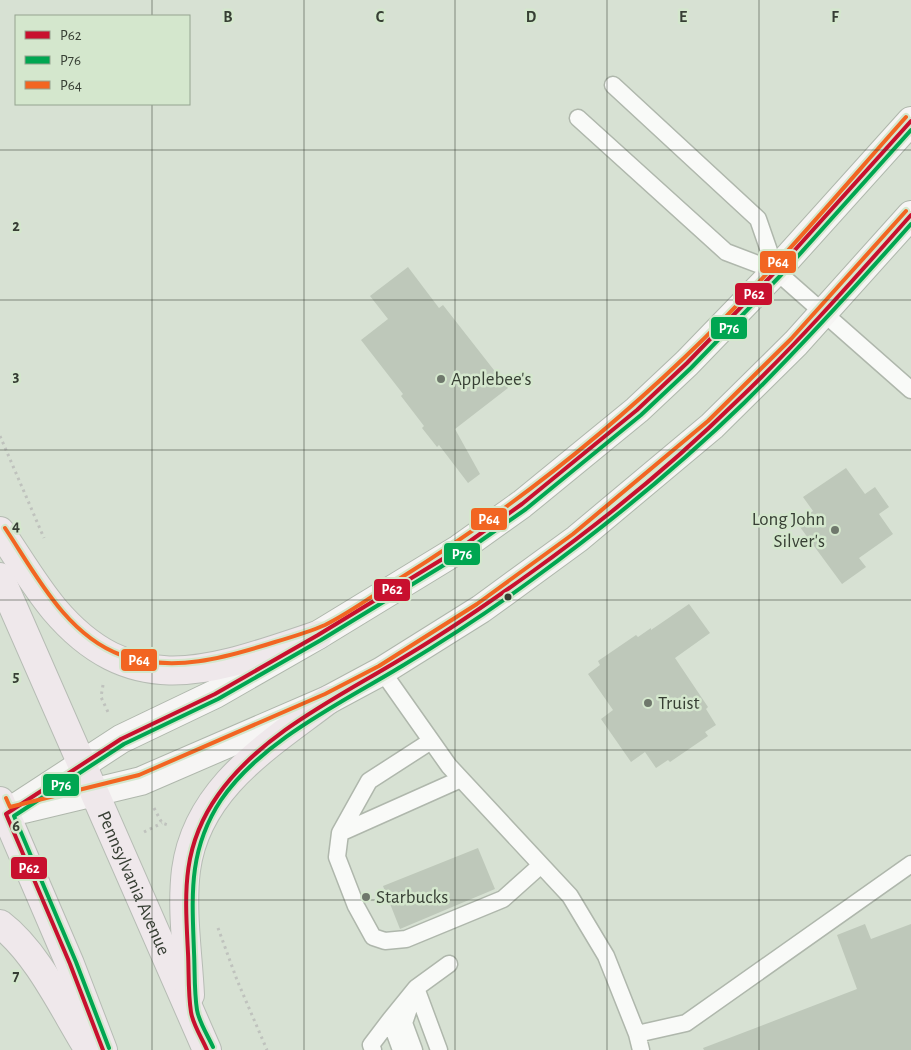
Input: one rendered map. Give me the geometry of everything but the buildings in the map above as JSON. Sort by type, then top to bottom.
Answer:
[{"type":"highway","points":[[0,531],[42,593],[69,625],[97,650],[124,662],[154,670],[196,670],[244,660],[318,635]]},
{"type":"highway","name":"Pennsylvania Avenue","points":[[0,577],[207,1050]]},
{"type":"highway","points":[[191,1014],[185,888],[186,869],[194,836],[211,804],[236,772],[328,700]]},
{"type":"highway","points":[[3,808],[70,964],[103,1050]]},
{"type":"highway","points":[[0,924],[22,945],[90,1050]]},
{"type":"street","points":[[3,808],[82,763],[121,738],[215,694],[318,635],[459,549],[522,504],[637,410],[730,321],[911,121]]},
{"type":"street","points":[[3,808],[95,793],[141,781],[328,700],[382,671],[481,609],[577,539],[712,426],[825,312],[911,215]]},
{"type":"lane","points":[[614,85],[758,219],[776,271]]},
{"type":"lane","points":[[578,118],[726,252],[776,271],[825,312],[911,390]]},
{"type":"lane","points":[[382,671],[461,779],[570,896],[606,956],[639,1042],[686,1023],[911,864]]},
{"type":"lane","points":[[432,741],[368,781],[340,833],[337,857],[356,906],[373,937],[386,941],[406,939],[503,899],[541,865]]},
{"type":"lane","points":[[340,833],[461,779]]},
{"type":"lane","points":[[372,1048],[390,1020],[416,988],[449,964]]},
{"type":"lane","points":[[414,1050],[404,1023],[416,988]]},
{"type":"lane","points":[[416,988],[439,1050]]},
{"type":"lane","points":[[390,1020],[401,1050]]},
{"type":"path","points":[[0,436],[46,544]]},
{"type":"path","points":[[104,684],[101,697],[109,714]]},
{"type":"path","points":[[156,812],[162,823],[171,827]]},
{"type":"path","points":[[141,833],[162,823]]},
{"type":"path","points":[[217,927],[267,1050]]},
{"type":"transit line","name":"P64","points":[[5,528],[40,583],[68,618],[101,646],[121,655],[160,663],[199,661],[256,648],[325,625],[354,609],[437,555],[512,503],[618,418],[685,357],[743,299],[906,117]]},
{"type":"transit line","name":"P62","points":[[103,1050],[70,964],[6,814],[121,739],[215,694],[318,635],[459,549],[522,504],[637,410],[687,363],[776,271],[911,121]]},
{"type":"transit line","name":"P76","points":[[109,1048],[76,962],[14,816],[124,744],[218,699],[321,640],[462,554],[526,509],[641,415],[691,368],[781,275],[911,130]]},
{"type":"transit line","name":"P64","points":[[6,798],[10,807],[139,775],[325,694],[379,666],[477,604],[573,534],[708,421],[791,339],[906,211]]},
{"type":"transit line","name":"P62","points":[[207,1050],[194,1022],[190,1005],[186,890],[191,852],[197,833],[218,795],[235,774],[255,754],[300,720],[447,630],[513,586],[611,513],[688,447],[761,378],[911,215]]},
{"type":"transit line","name":"P76","points":[[213,1047],[200,1019],[196,1003],[193,911],[194,873],[197,855],[210,819],[221,800],[238,779],[258,759],[304,724],[469,624],[561,559],[642,495],[694,450],[766,381],[829,315],[911,224]]},
{"type":"place","name":"Applebee's","points":[[441,379]]},
{"type":"place","name":"Long John Silver's","points":[[835,530]]},
{"type":"place","name":"Truist","points":[[648,703]]},
{"type":"place","name":"Starbucks","points":[[366,897]]}]
